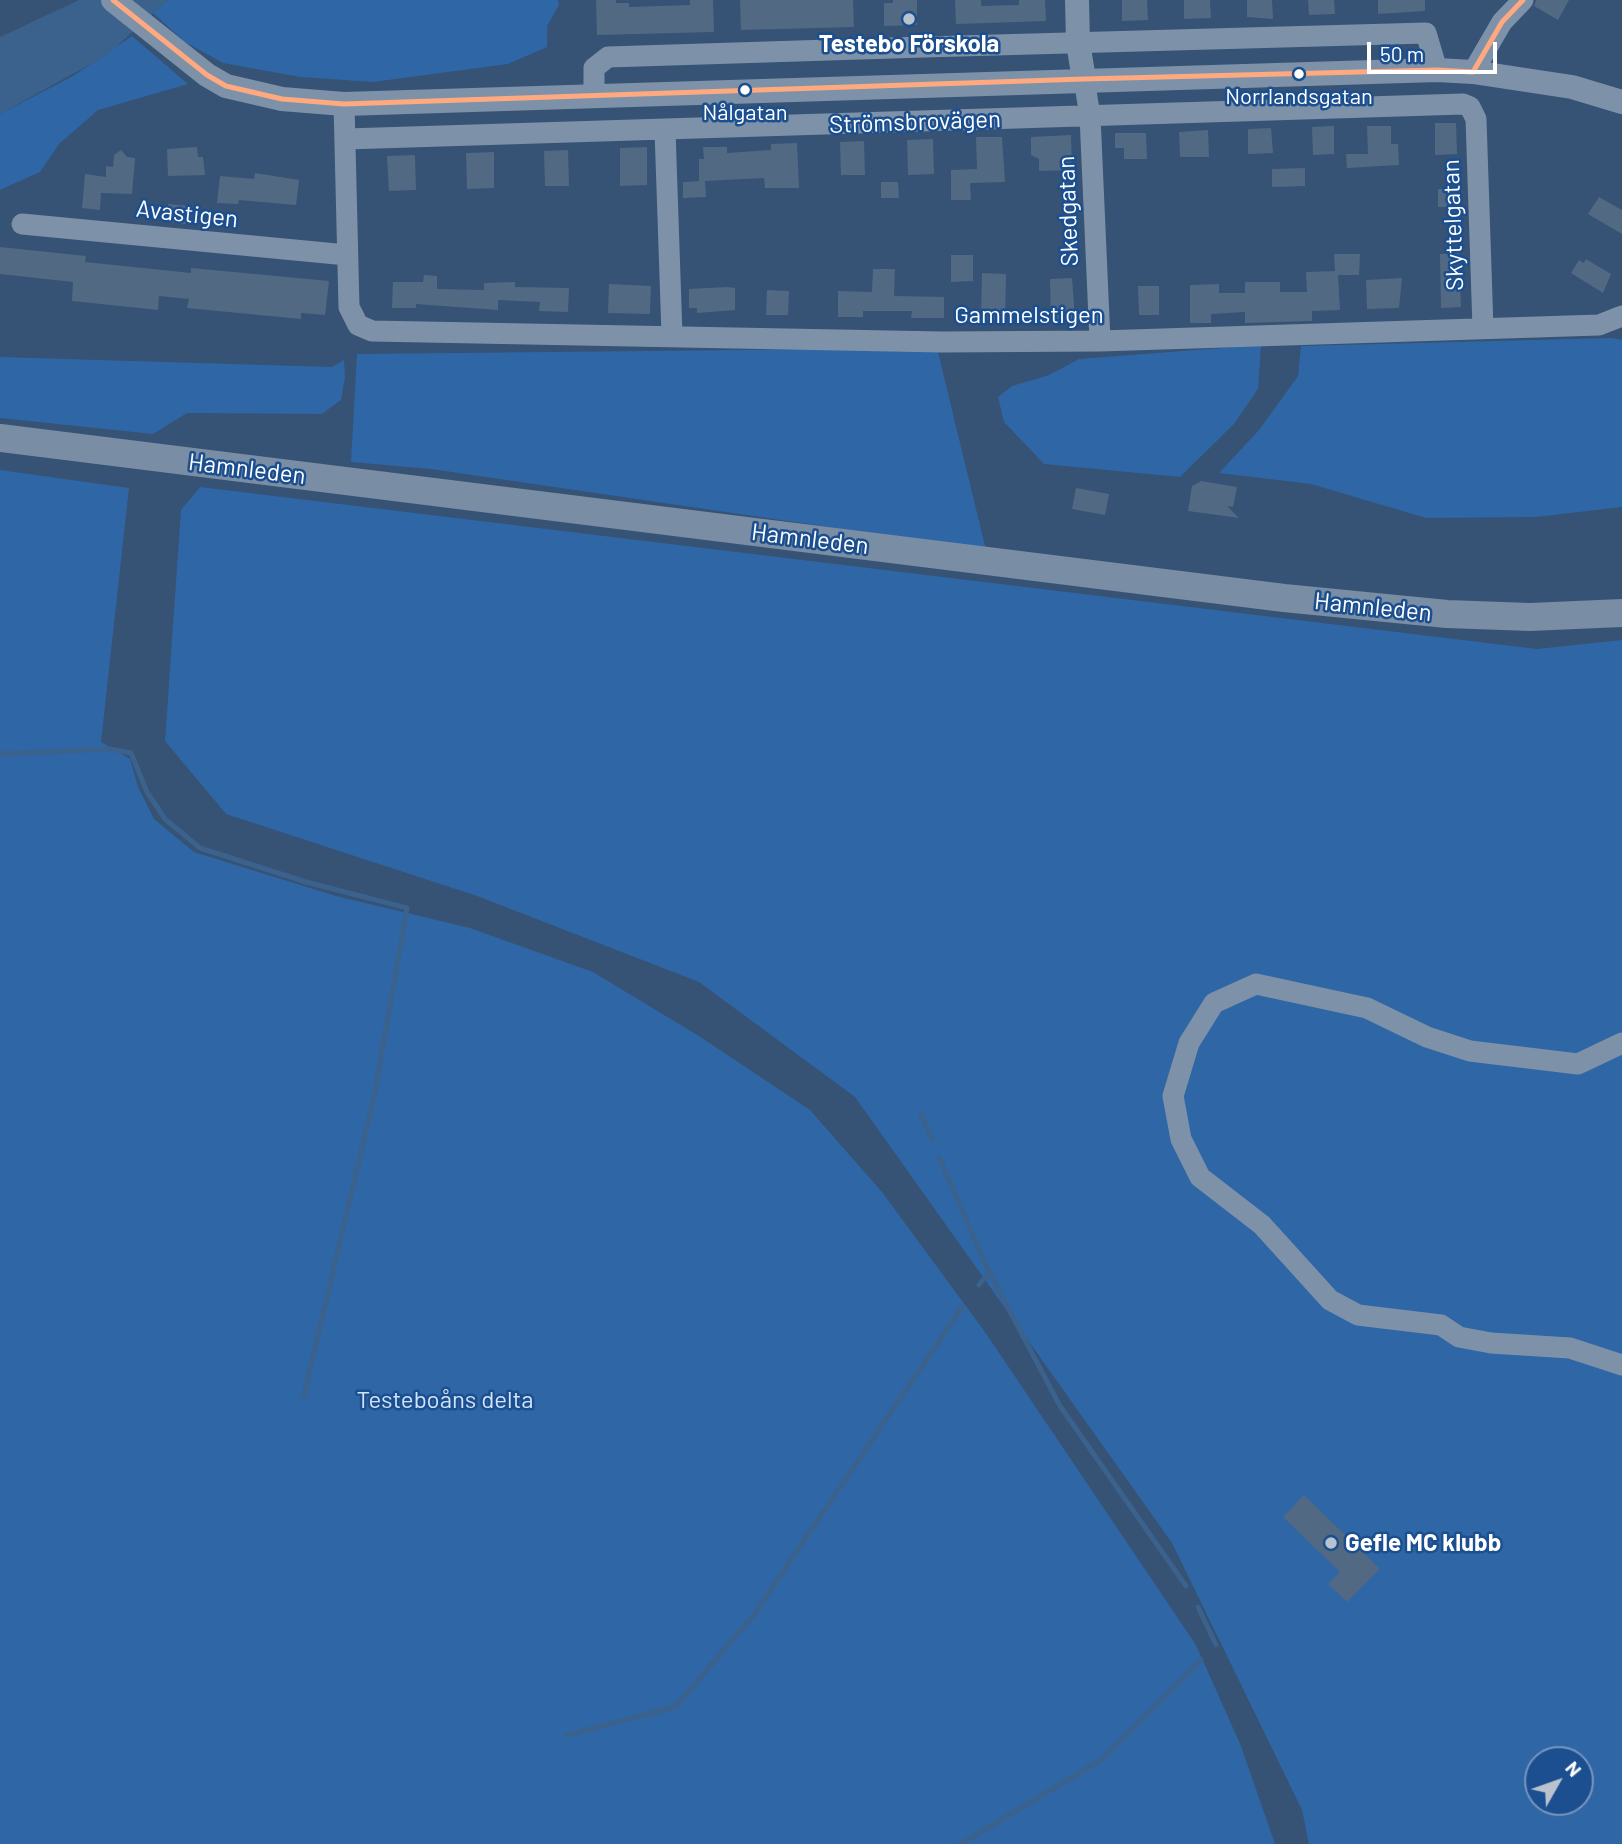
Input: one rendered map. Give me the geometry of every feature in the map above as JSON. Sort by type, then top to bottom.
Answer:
[{"type":"main road","name":"Hamnleden","points":[[0,438],[1284,598],[1447,614],[1530,617],[1622,613]]},
{"type":"street","name":"Strömsbrovägen","points":[[113,0],[207,75],[235,90],[282,99],[344,104],[1437,70],[1473,72],[1572,87],[1622,102]]},
{"type":"street","points":[[1077,0],[1078,43],[1084,79]]},
{"type":"street","points":[[1473,72],[1512,3]]},
{"type":"street","points":[[594,96],[594,68],[608,57],[1426,33],[1437,70]]},
{"type":"street","name":"Skedgatan","points":[[1084,79],[1090,116],[1100,341]]},
{"type":"street","name":"Strömsbrovägen","points":[[346,139],[1458,103],[1470,107],[1476,119]]},
{"type":"street","points":[[344,104],[347,255]]},
{"type":"street","name":"Skyttelgatan","points":[[1476,119],[1483,328]]},
{"type":"street","points":[[665,130],[672,335]]},
{"type":"street","name":"Avastigen","points":[[22,224],[347,255]]},
{"type":"street","name":"Gammelstigen","points":[[347,255],[349,307],[358,325],[386,333],[672,335],[942,342],[1100,341],[1599,325],[1622,316]]},
{"type":"street","points":[[1622,1043],[1578,1063],[1470,1052],[1427,1037],[1367,1008],[1255,984],[1214,1003],[1189,1043],[1173,1096],[1181,1139],[1200,1177],[1262,1225],[1330,1300],[1358,1315],[1441,1325],[1459,1337],[1491,1343],[1570,1349],[1622,1365]]},
{"type":"green space","points":[[168,0],[558,0],[559,5],[547,26],[547,47],[508,64],[373,82],[300,77],[223,63],[185,42],[153,13]]},
{"type":"green space","points":[[132,36],[188,84],[98,110],[59,144],[40,172],[0,190],[0,114],[73,76]]},
{"type":"green space","points":[[1612,338],[1622,340],[1622,507],[1536,517],[1426,518],[1311,484],[1219,473],[1259,430],[1298,376],[1301,346]]},
{"type":"green space","points":[[1261,345],[1258,389],[1234,424],[1180,477],[1044,464],[1004,422],[998,397],[1012,386],[1049,375],[1079,359]]},
{"type":"green space","points":[[937,348],[986,550],[431,469],[351,462],[357,354]]},
{"type":"green space","points":[[0,357],[332,367],[344,360],[345,377],[341,400],[322,414],[187,413],[153,434],[0,418]]},
{"type":"green space","name":"Testeboåns delta","points":[[0,470],[129,488],[101,742],[130,759],[138,787],[154,819],[194,852],[336,896],[470,928],[593,972],[699,1036],[810,1110],[882,1192],[985,1332],[1196,1645],[1241,1746],[1275,1844],[0,1844]]},
{"type":"green space","points":[[200,487],[1537,649],[1622,640],[1622,1844],[1309,1844],[1302,1810],[1172,1543],[855,1097],[699,982],[477,896],[226,814],[165,741],[181,510]]},
{"type":"shaded area","points":[[79,0],[168,0],[107,55],[0,114],[0,37]]},
{"type":"building","points":[[596,0],[616,0],[616,3],[629,3],[629,7],[690,5],[690,0],[713,0],[714,32],[597,35]]},
{"type":"building","points":[[740,0],[853,0],[854,27],[741,30]]},
{"type":"building","points":[[893,0],[917,0],[917,25],[884,26],[884,3],[893,3]]},
{"type":"building","points":[[955,0],[981,0],[981,6],[1019,5],[1019,0],[1045,0],[1046,21],[956,24]]},
{"type":"building","points":[[1122,0],[1147,0],[1148,20],[1122,21]]},
{"type":"building","points":[[1184,0],[1210,0],[1211,18],[1184,19]]},
{"type":"building","points":[[1247,0],[1272,0],[1273,19],[1247,17]]},
{"type":"building","points":[[1308,0],[1334,0],[1335,14],[1309,15]]},
{"type":"building","points":[[1378,0],[1425,0],[1425,11],[1378,14]]},
{"type":"building","points":[[1536,0],[1569,0],[1558,20],[1534,6]]},
{"type":"building","points":[[1435,123],[1456,123],[1457,154],[1435,155]]},
{"type":"building","points":[[1334,126],[1334,154],[1313,155],[1312,127]]},
{"type":"building","points":[[1367,126],[1391,126],[1391,144],[1398,144],[1399,165],[1347,168],[1346,154],[1368,154]]},
{"type":"building","points":[[1271,128],[1273,153],[1248,154],[1248,129]]},
{"type":"building","points":[[1208,130],[1209,157],[1180,157],[1179,132]]},
{"type":"building","points":[[1115,133],[1146,133],[1147,159],[1124,159],[1124,148],[1115,148]]},
{"type":"building","points":[[1071,135],[1072,170],[1039,171],[1039,159],[1031,155],[1031,137]]},
{"type":"building","points":[[976,137],[1002,137],[1005,182],[970,183],[971,200],[951,200],[951,170],[977,169]]},
{"type":"building","points":[[933,139],[934,174],[908,175],[907,140]]},
{"type":"building","points":[[864,141],[865,175],[841,175],[840,142]]},
{"type":"building","points":[[797,143],[799,188],[765,188],[764,178],[705,181],[706,197],[683,198],[683,182],[699,181],[699,159],[704,159],[703,147],[727,147],[727,153],[771,150],[771,144]]},
{"type":"building","points":[[197,147],[198,157],[203,157],[205,175],[168,176],[167,149]]},
{"type":"building","points":[[647,147],[647,185],[620,186],[620,148]]},
{"type":"building","points":[[121,150],[127,157],[135,158],[132,194],[101,193],[100,210],[82,208],[85,174],[106,177],[106,166],[113,167],[114,155]]},
{"type":"building","points":[[568,150],[569,186],[545,186],[544,151]]},
{"type":"building","points":[[494,152],[494,188],[467,189],[466,153]]},
{"type":"building","points":[[415,155],[416,190],[389,191],[387,156]]},
{"type":"building","points":[[1305,168],[1305,186],[1272,187],[1272,169]]},
{"type":"building","points":[[255,173],[299,180],[296,205],[239,200],[238,204],[217,203],[220,176],[254,179]]},
{"type":"building","points":[[881,182],[898,182],[899,198],[881,198]]},
{"type":"building","points":[[1457,188],[1458,207],[1438,207],[1438,189]]},
{"type":"building","points":[[1599,197],[1622,210],[1622,234],[1588,214]]},
{"type":"building","points":[[168,204],[188,206],[186,224],[166,222]]},
{"type":"building","points":[[0,247],[86,256],[85,262],[191,273],[191,268],[329,281],[325,315],[301,313],[301,319],[187,308],[189,299],[159,296],[158,310],[72,301],[73,282],[0,274]]},
{"type":"building","points":[[1459,253],[1461,307],[1441,308],[1440,254]]},
{"type":"building","points":[[1334,254],[1360,254],[1359,275],[1338,275],[1340,310],[1312,311],[1312,321],[1245,323],[1245,312],[1211,314],[1211,323],[1190,323],[1190,285],[1219,284],[1219,293],[1245,293],[1245,282],[1280,282],[1280,292],[1307,292],[1306,272],[1335,271]]},
{"type":"building","points":[[951,255],[973,255],[973,281],[951,282]]},
{"type":"building","points":[[1586,259],[1611,274],[1603,293],[1571,273],[1579,260],[1584,263]]},
{"type":"building","points":[[873,269],[895,269],[894,296],[944,297],[944,318],[911,318],[912,311],[863,311],[863,317],[838,317],[838,291],[872,292]]},
{"type":"building","points":[[982,273],[1006,274],[1005,320],[981,320]]},
{"type":"building","points":[[424,275],[437,276],[437,289],[484,290],[484,283],[515,282],[515,287],[569,288],[568,312],[539,311],[540,302],[498,300],[498,310],[416,304],[416,308],[392,308],[393,282],[423,282]]},
{"type":"building","points":[[1072,278],[1075,319],[1051,320],[1050,279]]},
{"type":"building","points":[[1402,278],[1399,308],[1367,309],[1366,280]]},
{"type":"building","points":[[609,284],[651,286],[650,314],[608,313]]},
{"type":"building","points":[[1138,286],[1159,286],[1159,315],[1139,315]]},
{"type":"building","points":[[735,288],[735,310],[697,313],[697,308],[689,308],[689,289]]},
{"type":"building","points":[[767,290],[789,291],[788,315],[766,315]]},
{"type":"building","points":[[1201,481],[1237,487],[1233,507],[1227,506],[1239,518],[1188,511],[1192,486]]},
{"type":"building","points":[[1076,488],[1109,494],[1105,515],[1072,509]]},
{"type":"building","name":"Gefle MC klubb","points":[[1304,1495],[1380,1569],[1347,1602],[1328,1584],[1340,1572],[1283,1517]]},
{"type":"waterway","points":[[0,754],[110,749],[131,753],[147,792],[165,819],[200,848],[306,882],[407,908],[374,1097],[304,1395]]},
{"type":"waterway","points":[[921,1114],[932,1140]]},
{"type":"waterway","points":[[939,1157],[989,1272],[1060,1406],[1186,1586]]},
{"type":"waterway","points":[[979,1285],[989,1272]]},
{"type":"waterway","points":[[567,1735],[675,1707],[753,1616],[962,1307]]},
{"type":"waterway","points":[[1198,1607],[1216,1645]]},
{"type":"waterway","points":[[961,1844],[1101,1760],[1201,1660]]},
{"type":"transit line","points":[[113,0],[207,75],[226,86],[282,99],[344,104],[1084,79],[1437,70],[1473,72]]},
{"type":"transit line","points":[[1473,72],[1502,22],[1523,0]]},
{"type":"place","name":"Testebo Förskola","points":[[909,19]]},
{"type":"place","name":"Norrlandsgatan","points":[[1299,74]]},
{"type":"place","name":"Nålgatan","points":[[745,90]]},
{"type":"place","name":"Gefle MC klubb","points":[[1331,1543]]}]
